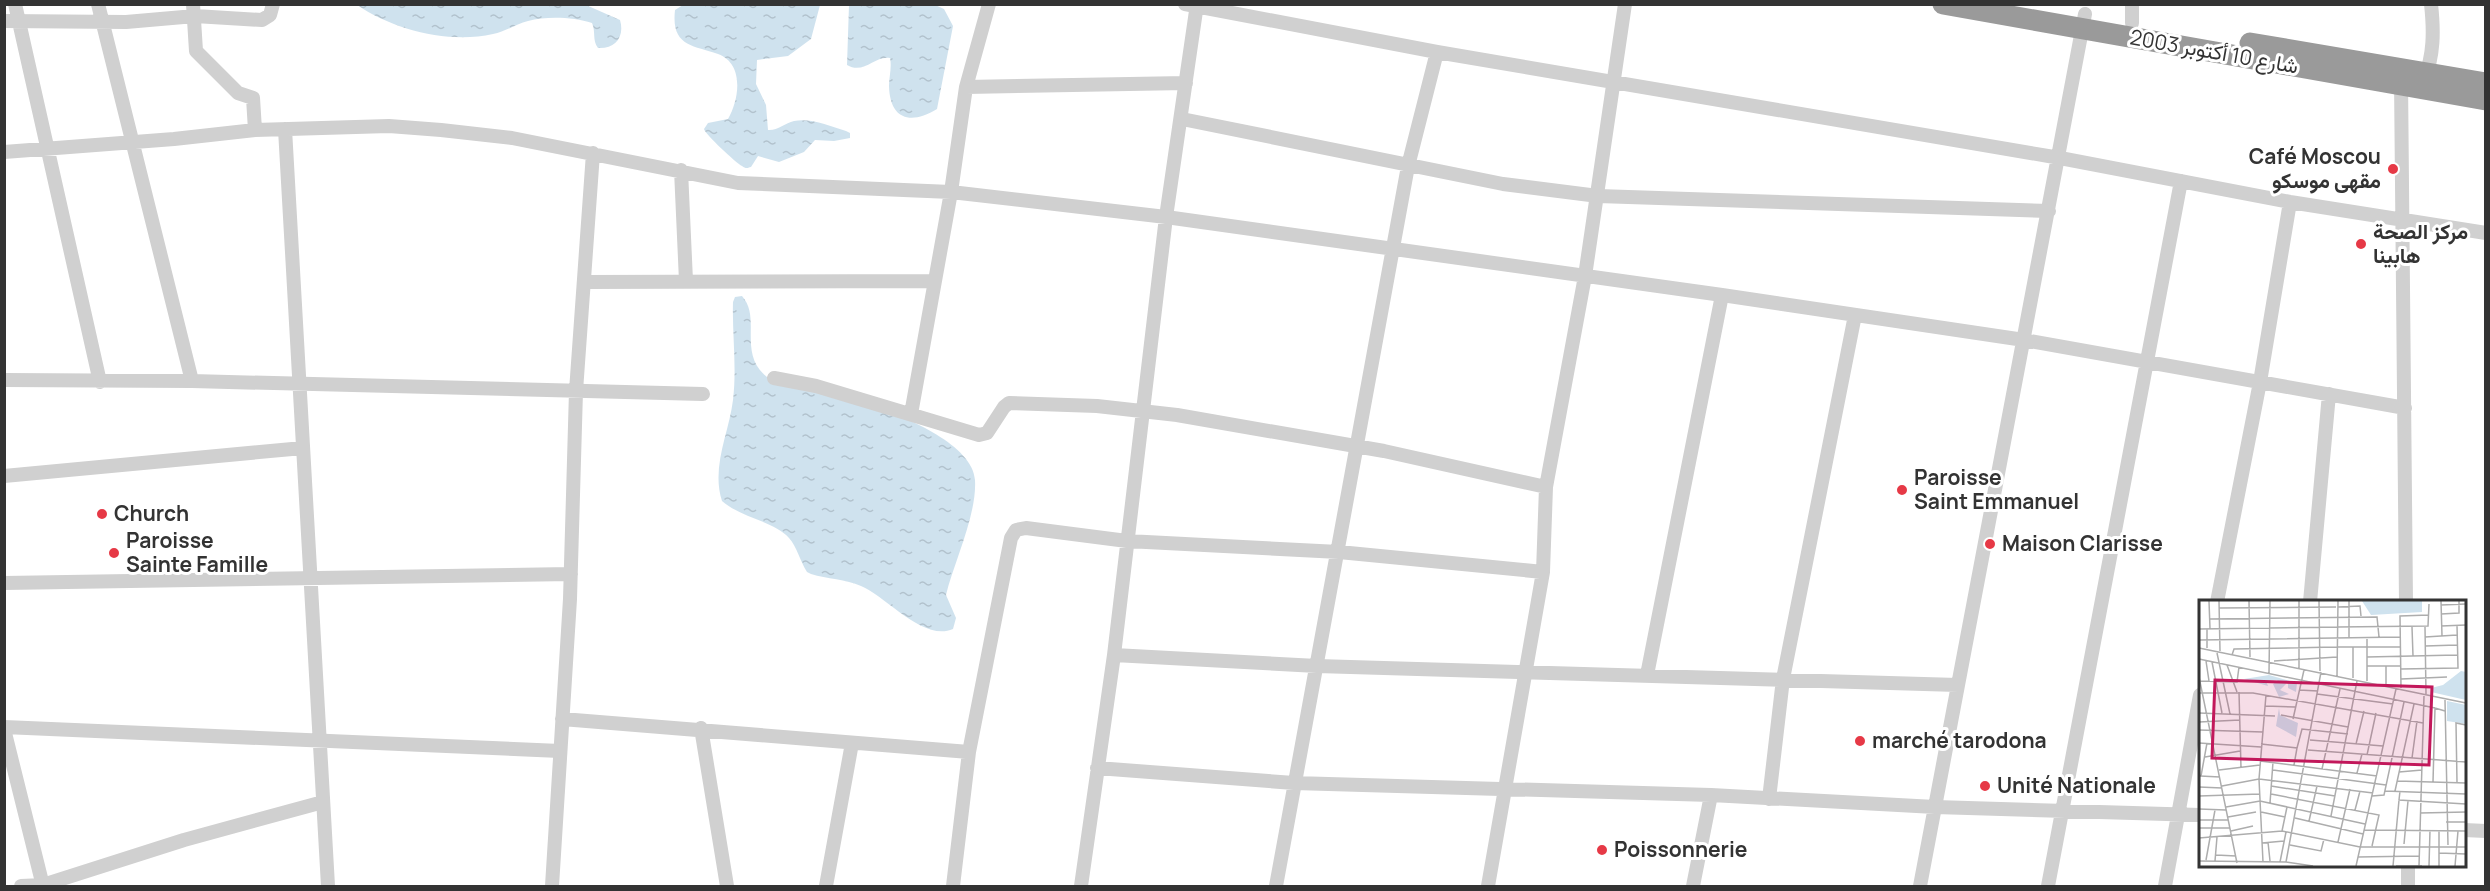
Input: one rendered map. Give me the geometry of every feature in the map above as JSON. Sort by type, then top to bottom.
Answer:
[{"type":"highway","name":"شارع 10 أكتوبر 2003","points":[[1943,4],[2084,22],[2413,79],[2486,83]]},
{"type":"highway","name":"شارع 10 أكتوبر 2003","points":[[2026,4],[2084,22],[2132,14],[2413,79],[2486,100]]},
{"type":"street","points":[[15,4],[100,382]]},
{"type":"street","points":[[98,4],[192,381]]},
{"type":"street","points":[[4,21],[103,22],[194,10],[262,20],[270,15],[273,4]]},
{"type":"street","points":[[911,414],[951,192],[966,87],[989,4]]},
{"type":"street","points":[[1488,886],[1543,572],[1546,487],[1585,276],[1625,4]]},
{"type":"street","points":[[2406,600],[2402,219],[2413,79],[2431,58],[2432,4]]},
{"type":"street","points":[[1081,886],[1114,656],[1141,410],[1166,217],[1182,119],[1193,5],[1437,52],[1614,80],[2060,158],[2290,202],[2486,232]]},
{"type":"street","points":[[194,10],[196,51],[238,93],[253,98],[255,130]]},
{"type":"street","points":[[1920,886],[2084,22]]},
{"type":"street","points":[[1276,886],[1408,166],[1437,52]]},
{"type":"street","points":[[966,87],[1186,83]]},
{"type":"street","points":[[1182,119],[1503,184],[1598,196],[2049,211]]},
{"type":"street","points":[[4,152],[255,130],[389,126],[512,138],[738,183],[806,188],[951,192],[1166,217],[1392,251],[1722,295],[2024,340],[2404,408]]},
{"type":"street","points":[[285,129],[328,886]]},
{"type":"street","points":[[552,886],[571,574],[576,391],[593,153]]},
{"type":"street","points":[[681,170],[686,281]]},
{"type":"street","points":[[2048,886],[2181,181]]},
{"type":"street","points":[[2217,600],[2260,382],[2290,202]]},
{"type":"street","points":[[585,282],[934,281]]},
{"type":"street","points":[[1647,675],[1722,295]]},
{"type":"street","points":[[1768,799],[1784,679],[1855,315]]},
{"type":"street","points":[[774,378],[816,386],[979,435],[987,433],[1009,403],[1141,410],[1357,446],[1546,487]]},
{"type":"street","points":[[4,380],[192,381],[703,394]]},
{"type":"street","points":[[2310,600],[2329,394]]},
{"type":"street","points":[[4,476],[303,448]]},
{"type":"street","points":[[953,886],[969,752],[1011,538],[1016,530],[1026,528],[1127,541],[1339,552],[1543,572]]},
{"type":"street","points":[[4,583],[571,574]]},
{"type":"street","points":[[1114,656],[1317,666],[1958,685]]},
{"type":"street","points":[[2165,886],[2199,701]]},
{"type":"street","points":[[562,718],[969,752]]},
{"type":"street","points":[[43,886],[4,728],[560,752]]},
{"type":"street","points":[[700,728],[727,886]]},
{"type":"street","points":[[825,886],[852,743]]},
{"type":"street","points":[[1097,768],[1294,783],[1711,795],[1935,807],[2199,815]]},
{"type":"street","points":[[1693,886],[1711,795]]},
{"type":"street","points":[[21,886],[43,886],[184,840],[323,802]]},
{"type":"street","points":[[2466,830],[2486,831]]},
{"type":"street","points":[[2408,867],[2408,886]]},
{"type":"water","points":[[933,4],[944,9],[953,26],[937,109],[911,118],[898,112],[890,97],[890,58],[879,59],[859,68],[847,65],[849,5]]},
{"type":"water","points":[[357,5],[586,5],[620,20],[621,32],[614,44],[604,48],[598,48],[595,42],[592,23],[568,18],[535,19],[497,33],[476,37],[440,36],[405,28]]},
{"type":"water","points":[[683,5],[820,5],[811,39],[788,56],[757,60],[756,84],[766,105],[768,130],[794,121],[807,121],[846,131],[850,133],[850,138],[834,141],[815,140],[804,152],[779,162],[758,156],[751,167],[746,168],[739,164],[704,129],[708,123],[728,119],[737,93],[736,74],[727,59],[692,46],[680,37],[676,31],[675,10]]},
{"type":"water","points":[[742,296],[748,305],[750,315],[753,357],[758,368],[767,377],[864,403],[905,418],[951,444],[963,455],[971,467],[975,480],[975,494],[946,595],[956,618],[953,629],[941,631],[929,629],[917,624],[861,586],[807,572],[792,542],[783,532],[738,512],[722,501],[719,488],[720,463],[734,388],[733,302],[735,297]]},
{"type":"place","name":"Café Moscou مقهى موسكو","points":[[2393,169]]},
{"type":"place","name":"مركز الصحة هابينا","points":[[2361,244]]},
{"type":"place","name":"Paroisse Saint Emmanuel","points":[[1902,490]]},
{"type":"place","name":"Church","points":[[102,514]]},
{"type":"place","name":"Maison Clarisse","points":[[1990,544]]},
{"type":"place","name":"Paroisse Sainte Famille","points":[[114,553]]},
{"type":"place","name":"marché tarodona","points":[[1860,741]]},
{"type":"place","name":"Unité Nationale","points":[[1985,786]]},
{"type":"place","name":"Poissonnerie","points":[[1602,850]]}]
